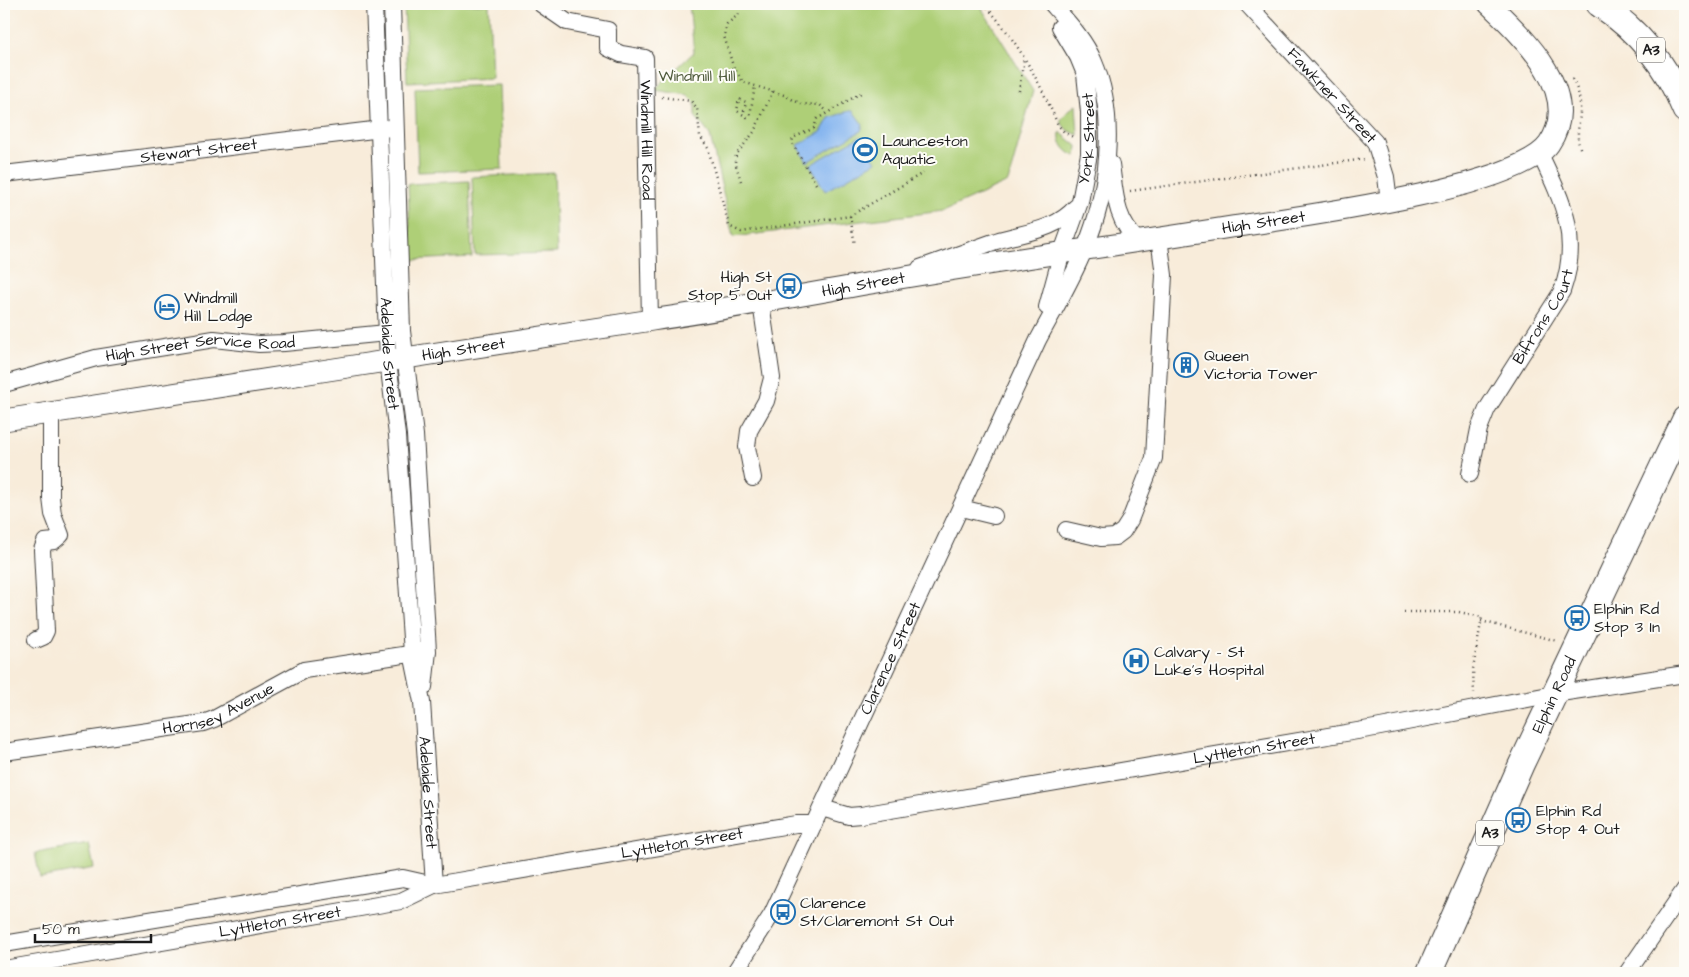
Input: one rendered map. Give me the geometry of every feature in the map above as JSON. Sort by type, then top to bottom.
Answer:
[{"type":"highway","name":"A3","points":[[1599,4],[1621,19],[1653,52],[1671,78],[1685,110]]},
{"type":"highway","name":"Elphin Road","points":[[1429,973],[1554,694],[1685,419]]},
{"type":"main road","name":"High Street","points":[[4,420],[650,321],[1062,252],[1149,240],[1389,201],[1491,175],[1521,165],[1540,154],[1552,140],[1558,116],[1555,87],[1537,55],[1489,4]]},
{"type":"street","points":[[374,4],[392,4]]},
{"type":"street","name":"Adelaide Street","points":[[374,4],[376,50],[387,128]]},
{"type":"street","name":"Adelaide Street","points":[[392,4],[393,50],[387,128],[394,332],[397,359],[414,435],[422,559],[416,605]]},
{"type":"street","name":"Windmill Hill Road","points":[[541,4],[567,22],[608,30],[608,48],[621,54],[645,58],[650,321]]},
{"type":"street","name":"York Street","points":[[1045,4],[1078,56],[1085,74],[1089,112],[1089,154],[1080,202],[1062,252]]},
{"type":"street","name":"York Street","points":[[1052,4],[1084,43],[1094,61],[1103,96],[1107,132],[1102,186],[1085,249]]},
{"type":"street","name":"Fawkner Street","points":[[1247,4],[1375,142],[1381,157],[1389,201]]},
{"type":"street","points":[[376,50],[393,50]]},
{"type":"street","name":"Stewart Street","points":[[4,174],[387,128]]},
{"type":"street","points":[[1066,530],[1100,538],[1115,537],[1123,531],[1130,520],[1154,458],[1164,275],[1149,240],[1126,229],[1118,208],[1107,132]]},
{"type":"street","name":"Bifrons Court","points":[[1470,474],[1479,429],[1487,409],[1562,291],[1568,274],[1571,240],[1567,221],[1561,200],[1540,154]]},
{"type":"street","points":[[890,280],[975,248],[1052,226],[1065,219],[1080,202]]},
{"type":"street","name":"Clarence Street","points":[[737,973],[772,914],[1038,340],[1085,249]]},
{"type":"street","name":"Clarence Street","points":[[1038,340],[1062,252]]},
{"type":"street","points":[[753,478],[747,447],[749,431],[766,401],[772,378],[761,303]]},
{"type":"street","name":"High Street Service Road","points":[[4,384],[96,358],[202,341],[220,340],[259,344],[284,343],[394,332]]},
{"type":"street","name":"Adelaide Street","points":[[397,359],[397,435],[405,560],[416,605],[434,885]]},
{"type":"street","points":[[36,640],[43,637],[46,631],[42,550],[45,542],[54,541],[61,535],[53,514],[51,498],[51,413]]},
{"type":"street","points":[[397,435],[414,435]]},
{"type":"street","points":[[400,475],[417,474]]},
{"type":"street","points":[[402,506],[419,505]]},
{"type":"street","points":[[961,508],[994,516]]},
{"type":"street","points":[[405,560],[422,559]]},
{"type":"street","name":"Hornsey Avenue","points":[[4,752],[203,723],[214,719],[304,670],[420,652]]},
{"type":"street","name":"Lyttleton Street","points":[[822,808],[849,816],[861,816],[1375,728],[1554,694],[1685,674]]},
{"type":"street","name":"Lyttleton Street","points":[[4,969],[400,901],[434,885],[796,824],[814,824]]},
{"type":"street","name":"Lyttleton Street","points":[[4,944],[403,878],[434,885]]},
{"type":"street","points":[[1627,973],[1685,889]]},
{"type":"path","points":[[984,4],[1004,27],[1024,56],[1036,76],[1058,125],[1070,137]]},
{"type":"path","points":[[739,14],[727,24],[724,36],[732,66],[743,82],[773,91],[801,104],[820,105],[828,112]]},
{"type":"path","points":[[1019,91],[1024,56]]},
{"type":"path","points":[[744,111],[746,102],[739,99],[737,111],[739,114],[747,117],[753,108],[755,86]]},
{"type":"path","points":[[741,181],[735,162],[736,155],[754,132],[773,91]]},
{"type":"path","points":[[816,184],[792,143],[793,138],[814,128],[817,119],[862,94]]},
{"type":"path","points":[[646,97],[657,96],[691,101],[697,108],[700,136],[708,148],[729,226],[741,232],[850,216],[923,173]]},
{"type":"path","points":[[1129,191],[1381,157]]},
{"type":"path","points":[[850,216],[855,245]]},
{"type":"path","points":[[1404,612],[1459,612],[1482,617],[1473,669],[1475,709]]},
{"type":"path","points":[[1481,621],[1545,637],[1576,648]]},
{"type":"green space","points":[[404,4],[489,4],[492,78],[407,82]]},
{"type":"green space","name":"Launceston Aquatic","points":[[689,4],[979,4],[1033,91],[1008,182],[943,211],[733,237],[710,135],[695,116],[695,102],[688,95],[654,90],[694,52]]},
{"type":"green space","points":[[499,85],[502,169],[418,172],[415,88]]},
{"type":"green space","points":[[1076,105],[1078,135],[1067,130],[1060,121]]},
{"type":"green space","points":[[1060,132],[1077,146],[1076,156],[1069,153],[1064,147],[1060,140]]},
{"type":"green space","points":[[554,173],[557,253],[475,255],[472,177]]},
{"type":"green space","points":[[469,181],[472,257],[411,260],[408,184]]},
{"type":"green space","points":[[89,844],[94,868],[40,878],[35,853]]},
{"type":"water","points":[[853,111],[863,125],[861,131],[807,162],[798,145],[821,132],[829,118]]},
{"type":"water","points":[[861,136],[876,162],[825,191],[810,165]]},
{"type":"place","name":"Launceston Aquatic","points":[[865,150]]},
{"type":"place","name":"High St Stop 5 Out","points":[[789,286]]},
{"type":"place","name":"Windmill Hill Lodge","points":[[167,307]]},
{"type":"place","name":"Queen Victoria Tower","points":[[1186,365]]},
{"type":"place","name":"Elphin Rd Stop 3 In","points":[[1577,618]]},
{"type":"place","name":"Calvary - St Luke's Hospital","points":[[1136,661]]},
{"type":"place","name":"Elphin Rd Stop 4 Out","points":[[1518,820]]},
{"type":"place","name":"Clarence St/Claremont St Out","points":[[783,912]]},
{"type":"park label","name":"Windmill Hill","points":[[697,76]]}]
